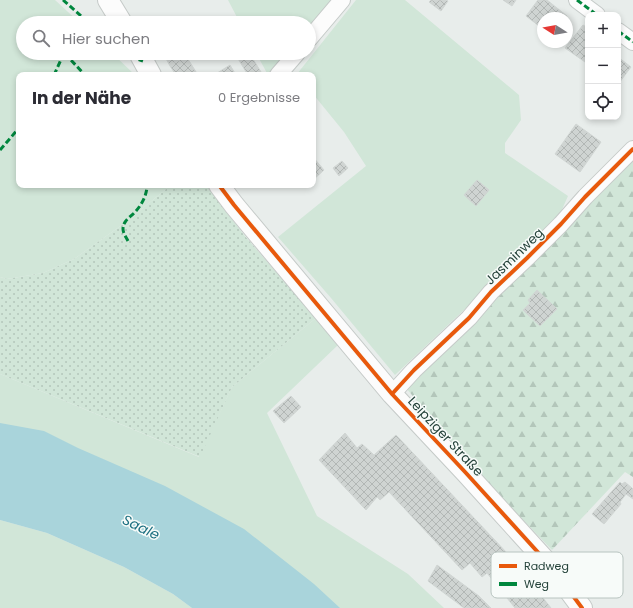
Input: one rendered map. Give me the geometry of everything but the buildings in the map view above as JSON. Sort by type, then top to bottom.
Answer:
[{"type":"street","points":[[108,0],[118,16]]},
{"type":"street","points":[[316,31],[342,0]]},
{"type":"street","points":[[577,0],[593,12]]},
{"type":"street","points":[[621,33],[633,42]]},
{"type":"street","points":[[143,60],[149,72]]},
{"type":"street","points":[[281,72],[291,60]]},
{"type":"street","name":"Jasminweg","points":[[392,394],[414,370],[468,318],[491,292],[533,253],[584,197],[633,149]]},
{"type":"street","name":"Leipziger Straße","points":[[221,188],[234,206],[392,394],[538,552]]},
{"type":"street","name":"Leipziger Straße","points":[[575,598],[582,608]]},
{"type":"green space","points":[[0,0],[55,0],[72,16],[16,16],[16,60],[119,60],[132,72],[16,72],[16,188],[167,188],[126,222],[74,259],[43,273],[7,279],[0,277]]},
{"type":"green space","points":[[228,0],[333,0],[316,20],[316,16],[236,16]]},
{"type":"green space","points":[[356,0],[405,0],[519,95],[521,120],[505,143],[505,153],[568,196],[556,223],[395,375],[278,237],[366,166],[344,132],[316,98],[316,72],[299,72],[308,60],[316,60],[316,50]]},
{"type":"green space","points":[[260,60],[282,60],[272,72],[266,72]]},
{"type":"green space","points":[[633,160],[633,477],[625,472],[552,550],[477,472],[406,388]]},
{"type":"green space","points":[[167,188],[208,188],[244,235],[316,318],[232,387],[200,457],[0,374],[0,277],[7,279],[43,273],[74,259],[126,222]]},
{"type":"green space","points":[[316,318],[338,345],[267,413],[317,516],[408,574],[444,608],[336,608],[0,424],[0,374],[199,457],[232,387]]},
{"type":"green space","points":[[0,520],[47,533],[124,567],[173,594],[192,608],[0,608]]},
{"type":"water","name":"Saale","points":[[0,423],[44,431],[78,448],[165,486],[244,529],[314,584],[340,608],[192,608],[173,594],[124,567],[47,533],[0,520]]},
{"type":"marked path","points":[[63,0],[81,16]]},
{"type":"marked path","points":[[577,0],[593,12]]},
{"type":"marked path","points":[[621,33],[633,42]]},
{"type":"marked path","points":[[55,72],[61,60]]},
{"type":"marked path","points":[[71,60],[82,72]]},
{"type":"marked path","points":[[0,150],[16,131]]},
{"type":"marked path","points":[[128,241],[123,226],[142,202],[147,188]]},
{"type":"cycle path","points":[[392,394],[414,370],[469,318],[491,292],[561,224],[585,197],[633,149]]},
{"type":"cycle path","points":[[221,188],[392,394],[538,552]]},
{"type":"cycle path","points":[[575,598],[582,608]]}]
